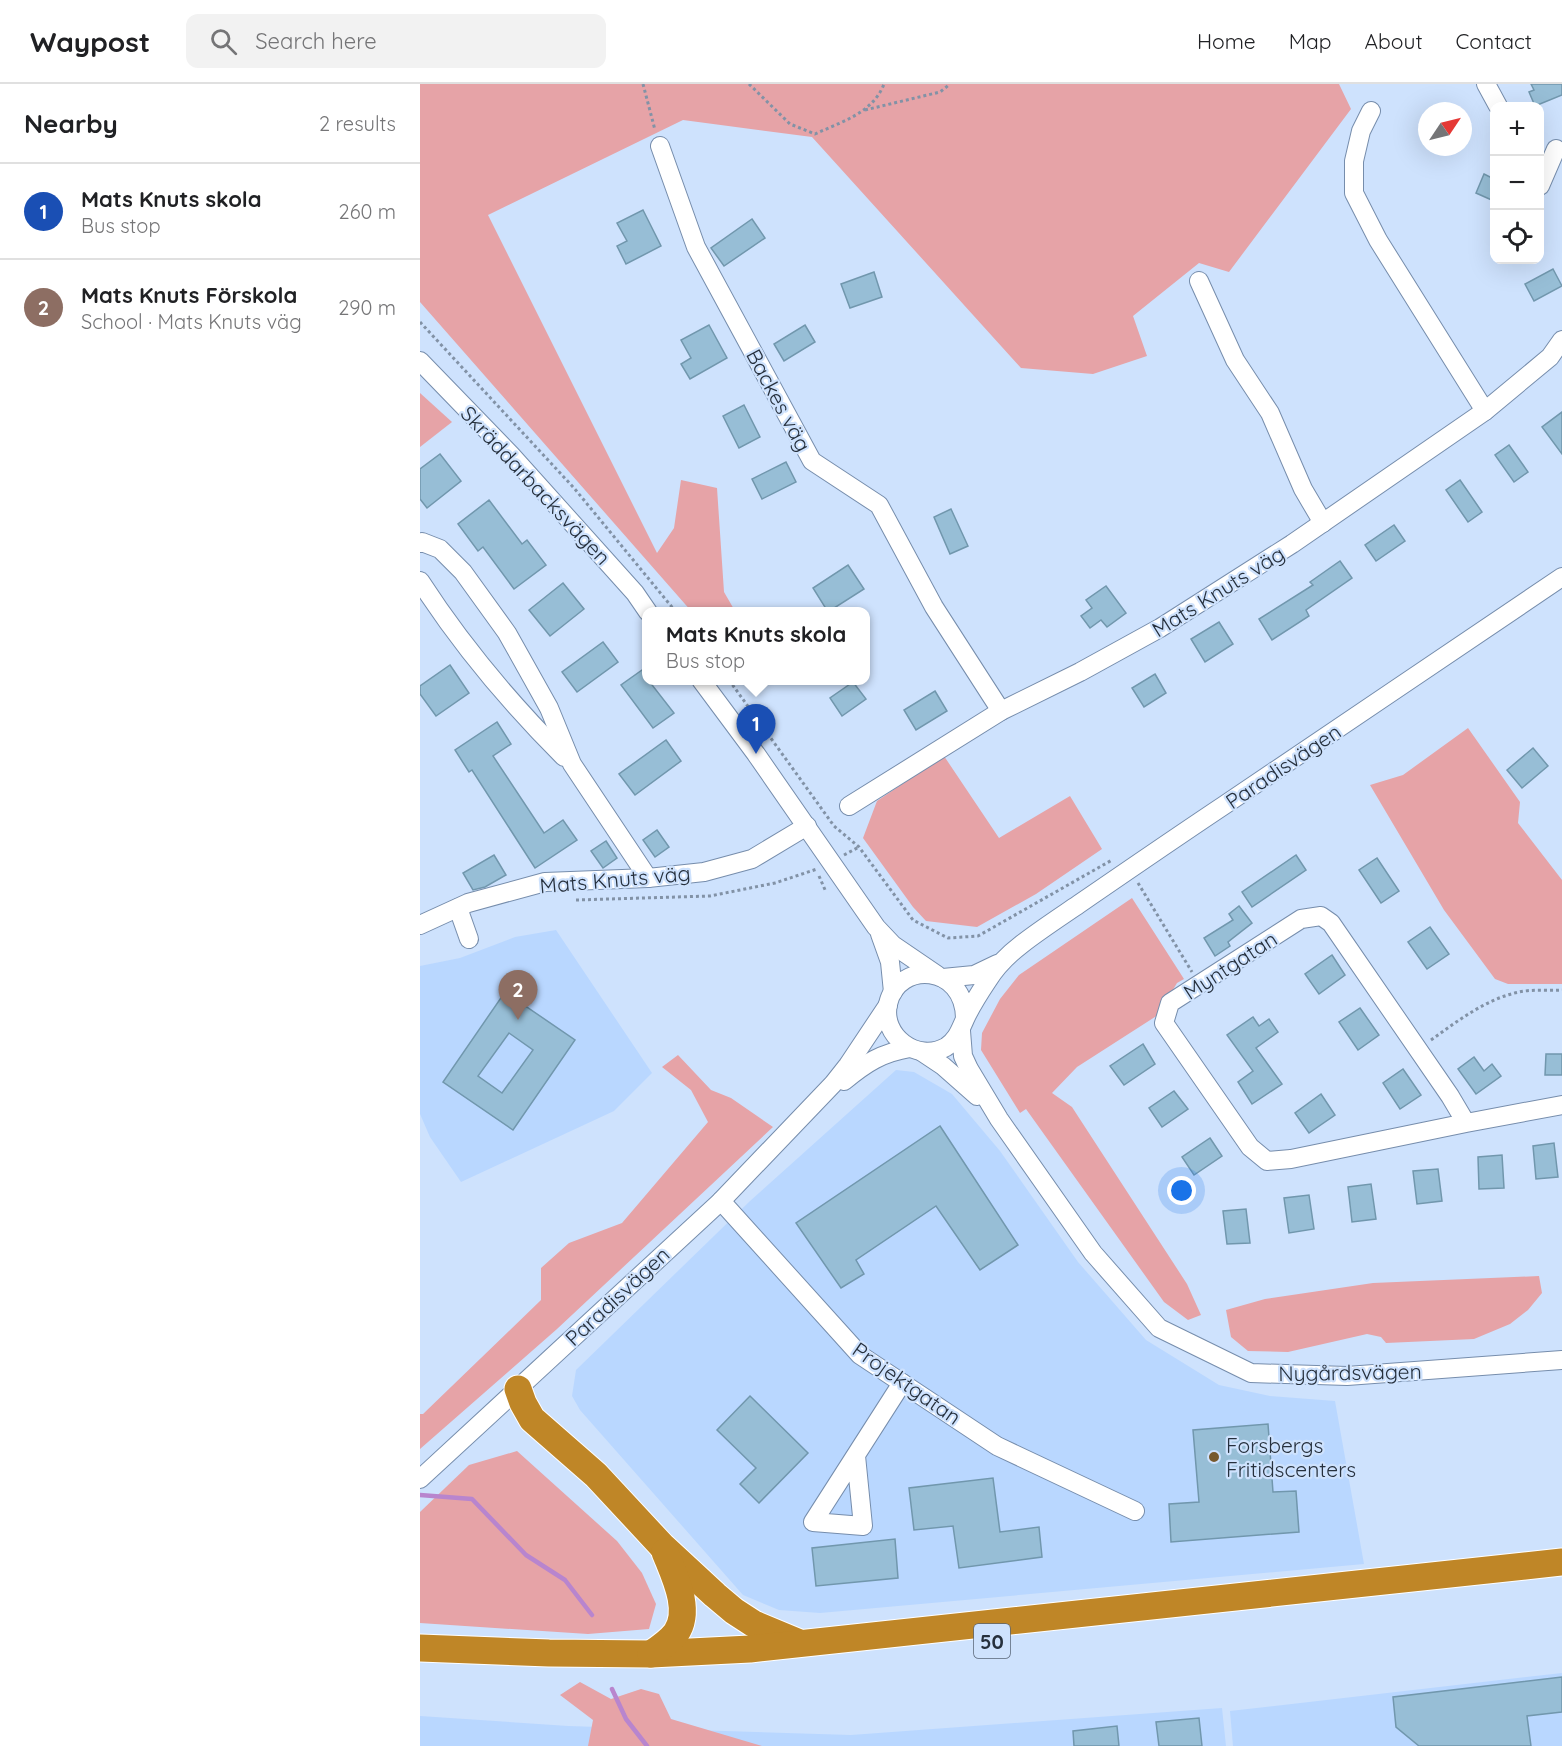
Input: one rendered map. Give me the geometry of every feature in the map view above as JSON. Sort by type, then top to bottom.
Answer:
[{"type":"highway","points":[[518,1389],[532,1419],[596,1475],[662,1546],[734,1611],[768,1631],[801,1644]]},
{"type":"highway","points":[[651,1654],[666,1644],[678,1631],[682,1614],[676,1579],[662,1546]]},
{"type":"highway","name":"50","points":[[420,1648],[651,1654],[801,1644],[1562,1562]]},
{"type":"highway","name":"50","points":[[420,1660],[651,1666],[809,1660],[1562,1578]]},
{"type":"street","points":[[1486,84],[1496,102]]},
{"type":"street","points":[[1371,111],[1361,131],[1354,161],[1354,193],[1378,240],[1485,411]]},
{"type":"street","name":"Backes väg","points":[[660,147],[696,247],[812,461],[879,505],[934,607],[1002,711]]},
{"type":"street","points":[[1544,171],[1552,147]]},
{"type":"street","points":[[1199,281],[1235,360],[1269,412],[1303,489],[1323,523]]},
{"type":"street","name":"Mats Knuts väg","points":[[849,806],[1002,711],[1160,628],[1323,523],[1485,411],[1550,357],[1562,340]]},
{"type":"street","name":"Skräddarbacksvägen","points":[[420,361],[511,455],[635,593],[645,607]]},
{"type":"street","points":[[420,543],[440,549],[464,572],[507,633],[549,708],[572,764]]},
{"type":"street","name":"Paradisvägen","points":[[963,1025],[989,978],[1021,945],[1562,577]]},
{"type":"street","points":[[420,580],[444,618],[494,683],[572,764],[648,878]]},
{"type":"street","points":[[704,685],[807,826],[876,927],[893,945],[954,985],[961,995],[965,1006],[963,1025],[954,1041],[945,1047],[934,1051],[916,1050],[899,1041],[891,1030],[888,1018],[891,998],[890,962],[876,927]]},
{"type":"street","name":"Mats Knuts väg","points":[[420,925],[458,908],[545,882],[648,878],[704,872],[752,859],[807,826]]},
{"type":"street","points":[[458,908],[469,939]]},
{"type":"street","name":"Myntgatan","points":[[1466,1123],[1331,923],[1321,916],[1301,919],[1170,1003],[1164,1023],[1250,1147],[1267,1161],[1291,1159],[1562,1106]]},
{"type":"street","name":"Paradisvägen","points":[[940,976],[974,975],[1006,958]]},
{"type":"street","points":[[891,998],[901,983],[912,976],[924,974],[940,976]]},
{"type":"street","name":"Paradisvägen","points":[[420,1479],[721,1201],[810,1109],[848,1065],[891,998]]},
{"type":"street","name":"Nygårdsvägen","points":[[963,1025],[963,1056],[999,1119],[1093,1252],[1159,1328],[1251,1373],[1347,1376],[1562,1360]]},
{"type":"street","name":"Paradisvägen","points":[[810,1109],[864,1065],[883,1054],[916,1050]]},
{"type":"street","name":"Nygårdsvägen","points":[[916,1050],[943,1066],[999,1119]]},
{"type":"street","name":"Projektgatan","points":[[721,1201],[860,1355],[997,1446],[1135,1511]]},
{"type":"street","points":[[856,1456],[902,1383]]},
{"type":"path","points":[[643,84],[660,147]]},
{"type":"path","points":[[749,84],[790,124],[815,134],[864,111],[940,92],[950,84]]},
{"type":"path","points":[[864,111],[873,102],[884,84]]},
{"type":"path","points":[[420,322],[574,488],[672,607]]},
{"type":"path","points":[[732,685],[834,826],[859,847],[913,920],[948,938],[978,936],[1120,855],[1199,984]]},
{"type":"path","points":[[816,869],[826,892]]},
{"type":"path","points":[[576,900],[710,896],[775,883]]},
{"type":"path","points":[[1418,1049],[1493,1000],[1521,992],[1562,990]]},
{"type":"shaded area","points":[[420,84],[1339,84],[1351,109],[1229,272],[1199,263],[1133,316],[1147,356],[1093,374],[1021,368],[812,137],[683,120],[488,215],[657,553],[674,528],[681,480],[717,488],[724,592],[733,607],[688,607],[420,302]]},
{"type":"shaded area","points":[[420,393],[452,422],[420,447]]},
{"type":"shaded area","points":[[1468,728],[1520,802],[1518,823],[1562,880],[1562,984],[1508,984],[1495,979],[1444,910],[1370,785],[1403,775]]},
{"type":"shaded area","points":[[944,756],[999,838],[1070,796],[1102,849],[1036,894],[977,927],[926,921],[913,907],[863,838],[877,801]]},
{"type":"shaded area","points":[[1132,898],[1184,979],[1177,983],[1158,1015],[1077,1067],[1052,1093],[1072,1107],[1187,1284],[1201,1315],[1188,1320],[1164,1302],[1026,1109],[1020,1113],[981,1050],[982,1033],[1000,999],[1019,975]]},
{"type":"shaded area","points":[[556,930],[652,1073],[614,1111],[461,1182],[430,1137],[420,1114],[420,966],[460,958],[515,937]]},
{"type":"shaded area","points":[[678,1055],[711,1090],[731,1098],[773,1127],[557,1329],[420,1449],[420,1414],[423,1414],[541,1300],[541,1268],[569,1243],[622,1223],[708,1122],[691,1090],[662,1067]]},
{"type":"shaded area","points":[[896,1070],[914,1072],[952,1094],[1000,1151],[1078,1262],[1146,1340],[1219,1385],[1270,1396],[1335,1401],[1364,1564],[820,1613],[779,1610],[743,1595],[580,1410],[572,1396],[576,1370],[750,1201]]},
{"type":"shaded area","points":[[1539,1276],[1542,1293],[1528,1310],[1510,1324],[1474,1339],[1386,1343],[1381,1337],[1367,1334],[1288,1352],[1248,1351],[1231,1337],[1226,1310],[1265,1299],[1373,1283]]},
{"type":"shaded area","points":[[517,1451],[617,1541],[642,1573],[656,1604],[649,1629],[588,1634],[420,1623],[420,1512],[469,1465]]},
{"type":"shaded area","points":[[1562,1673],[1562,1746],[1233,1746],[1230,1711]]},
{"type":"shaded area","points":[[580,1682],[611,1699],[641,1689],[659,1694],[671,1719],[762,1746],[588,1746],[593,1720],[560,1695]]},
{"type":"shaded area","points":[[1222,1708],[1226,1746],[420,1746],[420,1716],[568,1726],[851,1735]]},
{"type":"building","points":[[1531,84],[1562,84],[1562,95],[1544,102],[1533,102],[1529,92],[1534,90]]},
{"type":"building","points":[[1484,174],[1490,177],[1490,199],[1476,193]]},
{"type":"building","points":[[643,210],[661,246],[626,264],[617,246],[627,241],[617,223]]},
{"type":"building","points":[[752,219],[765,238],[724,266],[711,248]]},
{"type":"building","points":[[1553,269],[1562,286],[1534,301],[1525,284]]},
{"type":"building","points":[[874,272],[882,297],[850,308],[841,284]]},
{"type":"building","points":[[709,325],[727,358],[690,379],[681,364],[691,358],[681,340]]},
{"type":"building","points":[[805,325],[815,342],[784,361],[774,344]]},
{"type":"building","points":[[744,405],[760,437],[739,448],[723,416]]},
{"type":"building","points":[[1562,412],[1562,454],[1542,427]]},
{"type":"building","points":[[1509,445],[1528,472],[1514,482],[1495,455]]},
{"type":"building","points":[[440,454],[461,481],[427,508],[420,499],[420,469]]},
{"type":"building","points":[[786,462],[796,482],[762,499],[752,479]]},
{"type":"building","points":[[1460,480],[1482,512],[1468,522],[1446,490]]},
{"type":"building","points":[[489,500],[522,544],[527,540],[546,565],[514,589],[483,547],[478,551],[458,524]]},
{"type":"building","points":[[951,509],[968,546],[950,554],[934,517]]},
{"type":"building","points":[[1394,525],[1405,541],[1376,561],[1365,545]]},
{"type":"building","points":[[1340,561],[1352,578],[1306,610],[1309,616],[1272,640],[1259,619],[1313,585],[1310,582]]},
{"type":"building","points":[[848,565],[864,589],[836,607],[825,607],[813,588]]},
{"type":"building","points":[[563,583],[584,609],[550,636],[529,610]]},
{"type":"building","points":[[1106,586],[1126,613],[1107,627],[1101,620],[1090,628],[1081,616],[1092,608],[1086,600]]},
{"type":"building","points":[[1219,622],[1233,644],[1205,662],[1191,639]]},
{"type":"building","points":[[603,642],[618,662],[577,692],[562,672]]},
{"type":"building","points":[[450,665],[469,693],[436,716],[420,694],[420,686]]},
{"type":"building","points":[[642,670],[642,685],[652,685],[674,713],[653,728],[621,685]]},
{"type":"building","points":[[1155,674],[1166,693],[1144,707],[1132,688]]},
{"type":"building","points":[[849,685],[855,685],[866,699],[842,716],[830,698]]},
{"type":"building","points":[[935,691],[947,711],[916,730],[904,710]]},
{"type":"building","points":[[497,722],[511,744],[493,756],[544,833],[563,820],[577,840],[535,868],[472,770],[469,772],[455,750]]},
{"type":"building","points":[[666,740],[681,761],[635,795],[619,774]]},
{"type":"building","points":[[1533,748],[1548,766],[1522,788],[1507,770]]},
{"type":"building","points":[[657,830],[669,847],[655,857],[643,840]]},
{"type":"building","points":[[606,841],[617,858],[603,868],[591,851]]},
{"type":"building","points":[[494,855],[506,875],[485,887],[473,890],[463,873]]},
{"type":"building","points":[[1296,855],[1306,870],[1252,907],[1242,892]]},
{"type":"building","points":[[1377,858],[1399,891],[1381,903],[1359,870]]},
{"type":"building","points":[[1239,906],[1252,923],[1228,942],[1230,946],[1215,956],[1204,938],[1233,920],[1229,914]]},
{"type":"building","points":[[1430,927],[1449,954],[1427,969],[1408,942]]},
{"type":"building","points":[[1332,955],[1345,975],[1319,994],[1305,974]]},
{"type":"building","points":[[505,992],[575,1040],[513,1130],[443,1082]],"holes":[[[509,1033],[533,1050],[502,1093],[478,1076]]]},
{"type":"building","points":[[1360,1008],[1379,1035],[1358,1050],[1339,1022]]},
{"type":"building","points":[[1253,1017],[1259,1026],[1269,1019],[1278,1032],[1256,1048],[1282,1084],[1252,1104],[1238,1082],[1253,1071],[1227,1035]]},
{"type":"building","points":[[1143,1044],[1155,1064],[1124,1085],[1110,1066]]},
{"type":"building","points":[[1546,1054],[1562,1054],[1562,1075],[1545,1075]]},
{"type":"building","points":[[1474,1057],[1484,1071],[1492,1064],[1501,1076],[1476,1094],[1458,1069]]},
{"type":"building","points":[[1403,1069],[1421,1095],[1400,1109],[1383,1083]]},
{"type":"building","points":[[1174,1091],[1188,1109],[1162,1127],[1149,1108]]},
{"type":"building","points":[[1321,1094],[1335,1115],[1309,1133],[1295,1113]]},
{"type":"building","points":[[940,1126],[1018,1245],[980,1270],[936,1206],[856,1260],[864,1274],[841,1288],[796,1223]]},
{"type":"building","points":[[1210,1138],[1222,1156],[1194,1175],[1182,1157]]},
{"type":"building","points":[[1554,1143],[1558,1177],[1536,1179],[1533,1146]]},
{"type":"building","points":[[1502,1155],[1504,1188],[1479,1189],[1478,1157]]},
{"type":"building","points":[[1438,1169],[1442,1201],[1417,1204],[1413,1171]]},
{"type":"building","points":[[1371,1184],[1376,1219],[1352,1222],[1348,1187]]},
{"type":"building","points":[[1309,1195],[1314,1229],[1289,1233],[1284,1198]]},
{"type":"building","points":[[1246,1209],[1250,1243],[1227,1244],[1223,1211]]},
{"type":"building","points":[[750,1396],[808,1453],[759,1503],[740,1484],[756,1468],[717,1430]]},
{"type":"building","points":[[1268,1424],[1273,1492],[1296,1491],[1299,1532],[1171,1542],[1169,1504],[1199,1502],[1193,1430]]},
{"type":"building","points":[[993,1478],[1000,1532],[1039,1527],[1042,1557],[959,1568],[953,1526],[914,1530],[909,1488]]},
{"type":"building","points":[[895,1539],[898,1578],[816,1586],[812,1548]]},
{"type":"building","points":[[1562,1677],[1562,1712],[1527,1716],[1531,1746],[1419,1746],[1396,1727],[1393,1697]]},
{"type":"building","points":[[1199,1718],[1202,1746],[1159,1746],[1156,1722]]},
{"type":"building","points":[[1117,1726],[1119,1746],[1074,1746],[1073,1731]]},
{"type":"waterway","points":[[420,1495],[472,1499],[526,1555],[565,1580],[592,1615]]},
{"type":"waterway","points":[[612,1689],[626,1719],[647,1746]]},
{"type":"place","name":"Mats Knuts skola","points":[[756,754]]},
{"type":"place","name":"Mats Knuts Förskola","points":[[518,1020]]},
{"type":"place","name":"Forsbergs Fritidscenters","points":[[1214,1457]]}]
